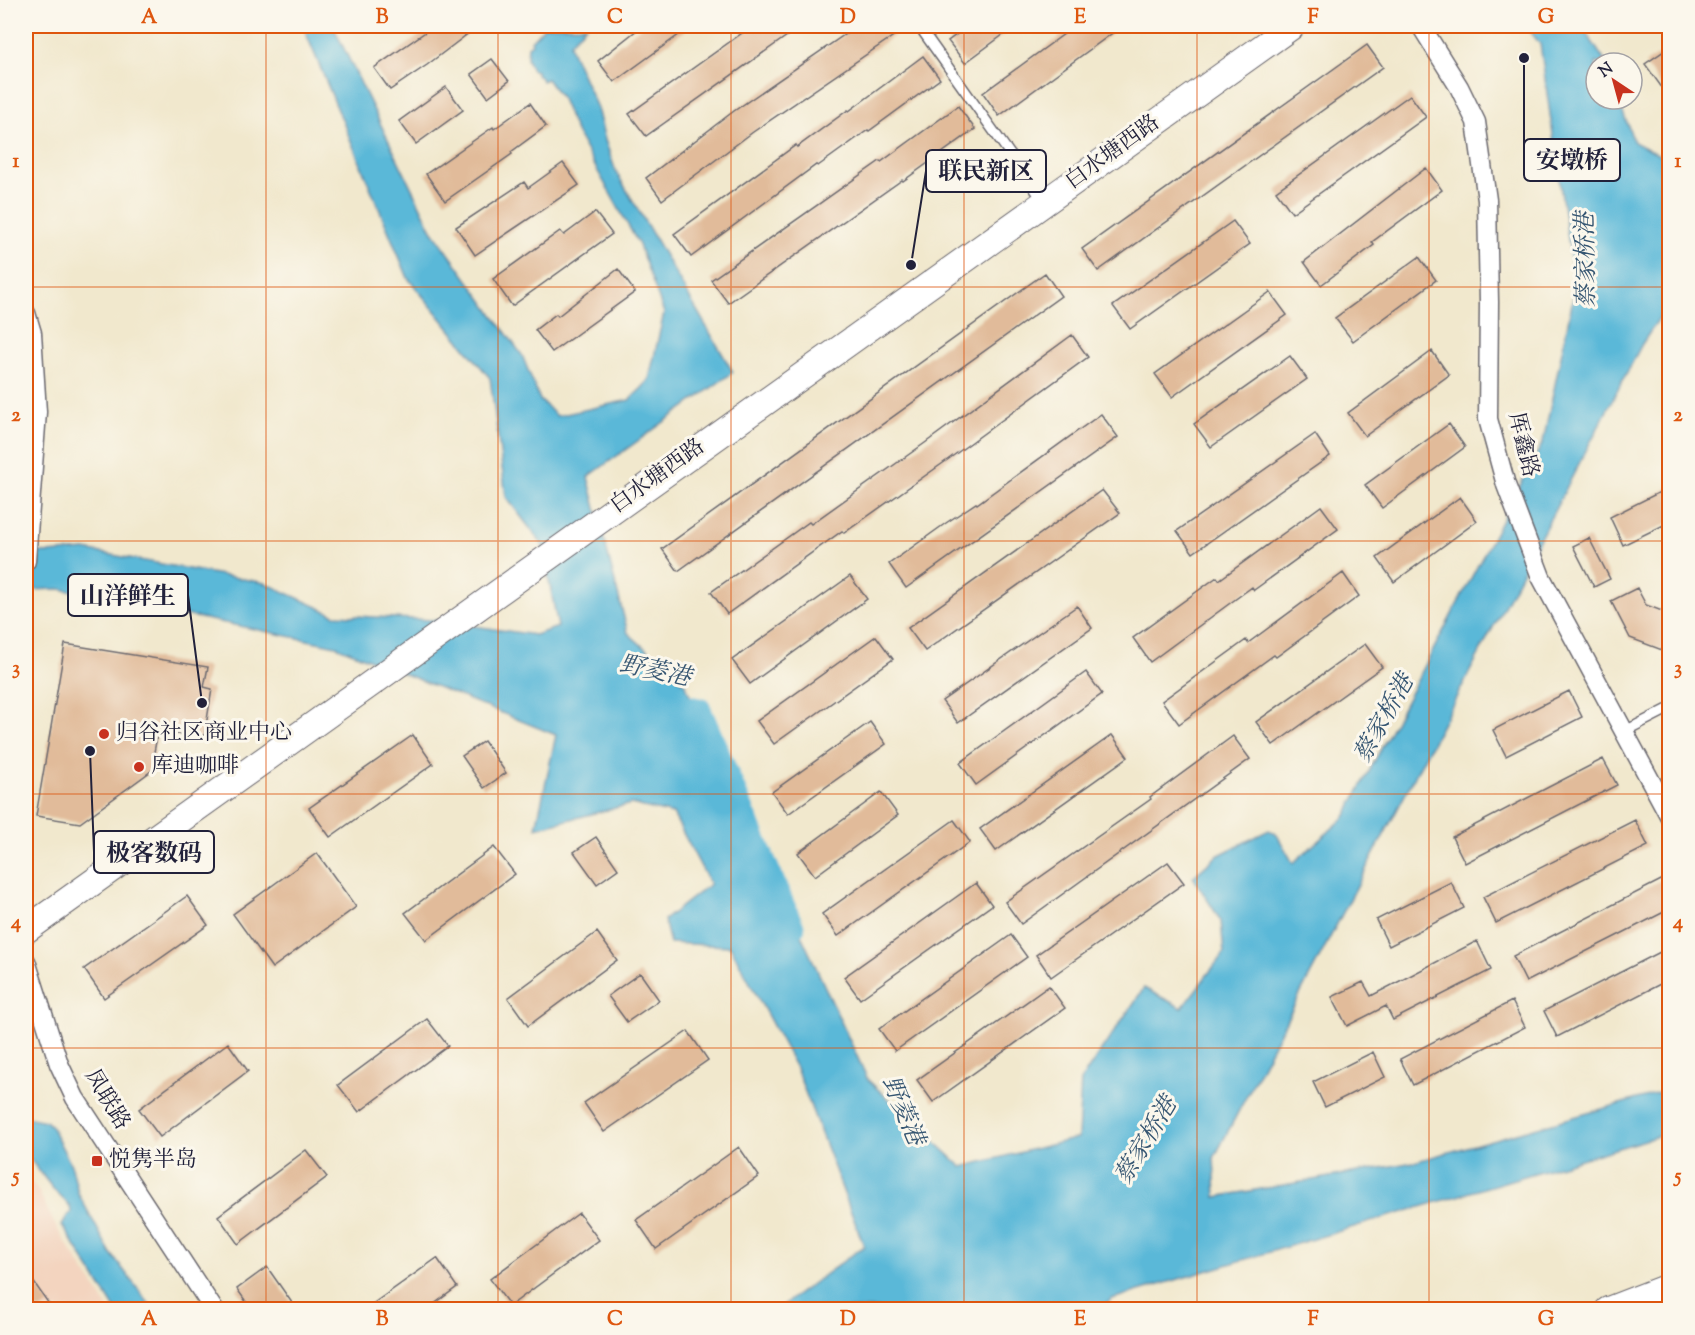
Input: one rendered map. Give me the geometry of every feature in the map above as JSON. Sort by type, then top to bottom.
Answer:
[{"type":"street","name":"白水塘西路","points":[[26,930],[1292,26]]},
{"type":"street","name":"厍鑫路","points":[[1421,26],[1459,87],[1476,122],[1488,200],[1488,419],[1506,485],[1540,577],[1670,817]]},
{"type":"street","points":[[26,313],[32,333],[37,412],[26,561]]},
{"type":"street","name":"凤联路","points":[[26,961],[59,1064],[75,1098],[214,1310]]},
{"type":"street","points":[[1608,1310],[1670,1286]]},
{"type":"lane","points":[[919,26],[1044,202]]},
{"type":"lane","points":[[1623,732],[1670,708]]},
{"type":"shaded area","points":[[26,1176],[38,1190],[56,1227],[109,1309],[26,1309]]},
{"type":"water","name":"蔡家桥港","points":[[303,26],[333,26],[432,230],[522,355],[540,400],[557,416],[629,400],[649,379],[664,313],[639,245],[576,132],[562,99],[547,79],[542,81],[536,74],[537,71],[532,70],[527,59],[528,46],[545,26],[586,26],[570,43],[571,49],[597,108],[616,172],[733,372],[588,477],[628,633],[685,684],[868,1080],[962,1167],[1078,1138],[1081,1080],[1144,988],[1182,1008],[1224,953],[1221,921],[1193,877],[1217,856],[1269,830],[1277,835],[1293,863],[1345,817],[1543,442],[1575,289],[1540,44],[1526,26],[1582,26],[1598,51],[1584,51],[1584,111],[1622,111],[1634,142],[1659,155],[1669,156],[1669,303],[1642,344],[1214,1158],[1216,1197],[1414,1162],[1669,1090],[1669,1133],[1112,1299],[1100,1309],[778,1309],[864,1246],[796,1068],[730,946],[670,943],[664,920],[710,884],[673,814],[631,804],[536,828],[556,735],[336,646],[60,589],[26,590],[26,551],[48,553],[85,550],[265,583],[335,615],[433,620],[535,635],[558,627],[542,544],[506,497],[490,378],[408,278]]},
{"type":"water","points":[[26,1117],[46,1121],[51,1126],[72,1167],[78,1193],[110,1252],[153,1309],[115,1309],[62,1225],[71,1213],[70,1206],[54,1190],[26,1154]]},
{"type":"building","points":[[434,26],[478,26],[390,90],[374,68]]},
{"type":"building","points":[[642,26],[691,26],[614,82],[598,61]]},
{"type":"building","points":[[752,26],[801,26],[646,136],[629,114]]},
{"type":"building","points":[[857,26],[908,26],[753,132],[662,200],[646,178],[734,111]]},
{"type":"building","points":[[968,26],[1015,26],[965,63],[948,41]]},
{"type":"building","points":[[1075,26],[1122,26],[999,116],[983,93]]},
{"type":"building","points":[[1367,45],[1383,67],[1098,271],[1082,249]]},
{"type":"building","points":[[1670,47],[1670,99],[1645,64]]},
{"type":"building","points":[[923,56],[940,79],[869,131],[818,166],[816,165],[691,257],[674,234]]},
{"type":"building","points":[[492,59],[509,81],[488,97],[471,74]]},
{"type":"building","points":[[446,87],[463,110],[416,144],[399,121]]},
{"type":"building","points":[[1410,95],[1426,117],[1292,213],[1276,191]]},
{"type":"building","points":[[530,103],[546,126],[511,152],[512,154],[445,201],[426,174]]},
{"type":"building","points":[[958,106],[975,129],[728,303],[711,280]]},
{"type":"building","points":[[563,163],[579,185],[475,255],[456,227],[524,182],[528,188]]},
{"type":"building","points":[[1426,168],[1442,190],[1372,242],[1374,245],[1321,285],[1304,262]]},
{"type":"building","points":[[595,212],[612,234],[512,306],[493,279],[560,231],[564,235]]},
{"type":"building","points":[[1233,221],[1250,244],[1130,329],[1113,306]]},
{"type":"building","points":[[1419,257],[1436,280],[1353,341],[1335,318]]},
{"type":"building","points":[[618,269],[635,292],[552,352],[535,330],[556,314],[558,316]]},
{"type":"building","points":[[1045,273],[1061,296],[678,571],[662,549]]},
{"type":"building","points":[[1270,292],[1287,315],[1172,397],[1155,374]]},
{"type":"building","points":[[1072,335],[1088,357],[946,461],[844,533],[842,531],[727,614],[711,592],[925,443]]},
{"type":"building","points":[[1432,351],[1449,375],[1365,436],[1348,413]]},
{"type":"building","points":[[1290,356],[1307,379],[1211,447],[1194,424]]},
{"type":"building","points":[[1101,414],[1118,437],[906,588],[889,564],[977,504]]},
{"type":"building","points":[[1449,424],[1465,447],[1382,508],[1365,485]]},
{"type":"building","points":[[1315,434],[1330,456],[1193,553],[1177,531]]},
{"type":"building","points":[[1670,487],[1670,522],[1623,545],[1610,517]]},
{"type":"building","points":[[1102,490],[1120,513],[925,651],[908,628]]},
{"type":"building","points":[[1460,497],[1477,521],[1394,582],[1377,558]]},
{"type":"building","points":[[1321,506],[1338,529],[1254,590],[1252,587],[1150,662],[1133,638],[1217,577],[1219,580]]},
{"type":"building","points":[[1589,538],[1610,579],[1594,587],[1573,546]]},
{"type":"building","points":[[1343,573],[1359,596],[1179,724],[1162,701],[1246,640],[1248,643]]},
{"type":"building","points":[[850,576],[867,599],[750,684],[732,660]]},
{"type":"building","points":[[1637,588],[1646,605],[1670,614],[1670,653],[1630,638],[1611,601]]},
{"type":"building","points":[[1077,606],[1092,628],[958,723],[942,701]]},
{"type":"building","points":[[876,636],[893,659],[774,744],[757,721]]},
{"type":"building","name":"归谷社区商业中心","points":[[65,644],[208,667],[204,687],[212,689],[204,738],[158,731],[154,752],[162,763],[80,823],[36,816]]},
{"type":"building","points":[[1365,644],[1382,667],[1273,745],[1256,722]]},
{"type":"building","points":[[1086,672],[1102,694],[976,785],[960,763]]},
{"type":"building","points":[[1569,691],[1582,717],[1506,756],[1493,730]]},
{"type":"building","points":[[870,722],[886,744],[788,814],[772,792]]},
{"type":"building","points":[[413,735],[433,764],[330,837],[309,808]]},
{"type":"building","points":[[1112,735],[1128,757],[996,851],[980,829]]},
{"type":"building","points":[[1233,736],[1250,759],[1021,924],[1005,902],[1151,799],[1150,797]]},
{"type":"building","points":[[484,741],[506,773],[484,788],[462,756]]},
{"type":"building","points":[[1603,759],[1617,785],[1465,863],[1452,837]]},
{"type":"building","points":[[881,792],[898,815],[815,876],[798,853]]},
{"type":"building","points":[[954,820],[970,842],[838,936],[822,914]]},
{"type":"building","points":[[1635,820],[1648,846],[1496,923],[1483,897]]},
{"type":"building","points":[[596,837],[618,869],[597,884],[574,852]]},
{"type":"building","points":[[494,847],[515,874],[426,940],[405,913]]},
{"type":"building","points":[[317,853],[356,907],[272,968],[233,914]]},
{"type":"building","points":[[1168,862],[1184,883],[1051,977],[1036,955]]},
{"type":"building","points":[[1665,878],[1670,887],[1670,909],[1526,982],[1513,956]]},
{"type":"building","points":[[1451,882],[1464,908],[1389,946],[1376,920]]},
{"type":"building","points":[[976,883],[992,905],[860,999],[844,977]]},
{"type":"building","points":[[187,896],[208,925],[104,998],[84,969]]},
{"type":"building","points":[[597,932],[617,960],[528,1026],[508,998]]},
{"type":"building","points":[[1011,935],[1027,957],[895,1051],[879,1029]]},
{"type":"building","points":[[1477,941],[1491,970],[1393,1020],[1386,1006],[1347,1026],[1332,997],[1363,982],[1371,996]]},
{"type":"building","points":[[1670,947],[1670,979],[1557,1037],[1544,1011]]},
{"type":"building","points":[[640,973],[659,1000],[627,1022],[608,996]]},
{"type":"building","points":[[1049,986],[1065,1008],[933,1102],[917,1080]]},
{"type":"building","points":[[1512,1001],[1525,1027],[1413,1085],[1400,1059]]},
{"type":"building","points":[[427,1019],[448,1046],[359,1112],[338,1085]]},
{"type":"building","points":[[688,1031],[708,1060],[604,1132],[584,1103]]},
{"type":"building","points":[[228,1043],[248,1071],[160,1137],[139,1109]]},
{"type":"building","points":[[1373,1052],[1385,1077],[1325,1107],[1313,1082]]},
{"type":"building","points":[[739,1147],[759,1176],[656,1249],[636,1220]]},
{"type":"building","points":[[306,1150],[327,1177],[238,1244],[218,1216]]},
{"type":"building","points":[[579,1213],[599,1240],[510,1306],[490,1279]]},
{"type":"building","points":[[437,1258],[457,1287],[426,1310],[364,1310]]},
{"type":"building","points":[[267,1267],[297,1310],[252,1310],[237,1289]]},
{"type":"building","points":[[26,1271],[49,1304],[41,1310],[26,1310]]},
{"type":"waterway","name":"野菱港","points":[[672,700],[702,706],[797,928]]},
{"type":"place","name":"安墩桥","points":[[1524,58]]},
{"type":"place","name":"联民新区","points":[[911,265]]},
{"type":"place","name":"山洋鲜生","points":[[202,703]]},
{"type":"place","name":"归谷社区商业中心","points":[[104,734]]},
{"type":"place","name":"极客数码","points":[[90,751]]},
{"type":"place","name":"库迪咖啡","points":[[139,767]]},
{"type":"place","name":"悦隽半岛","points":[[97,1161]]}]
